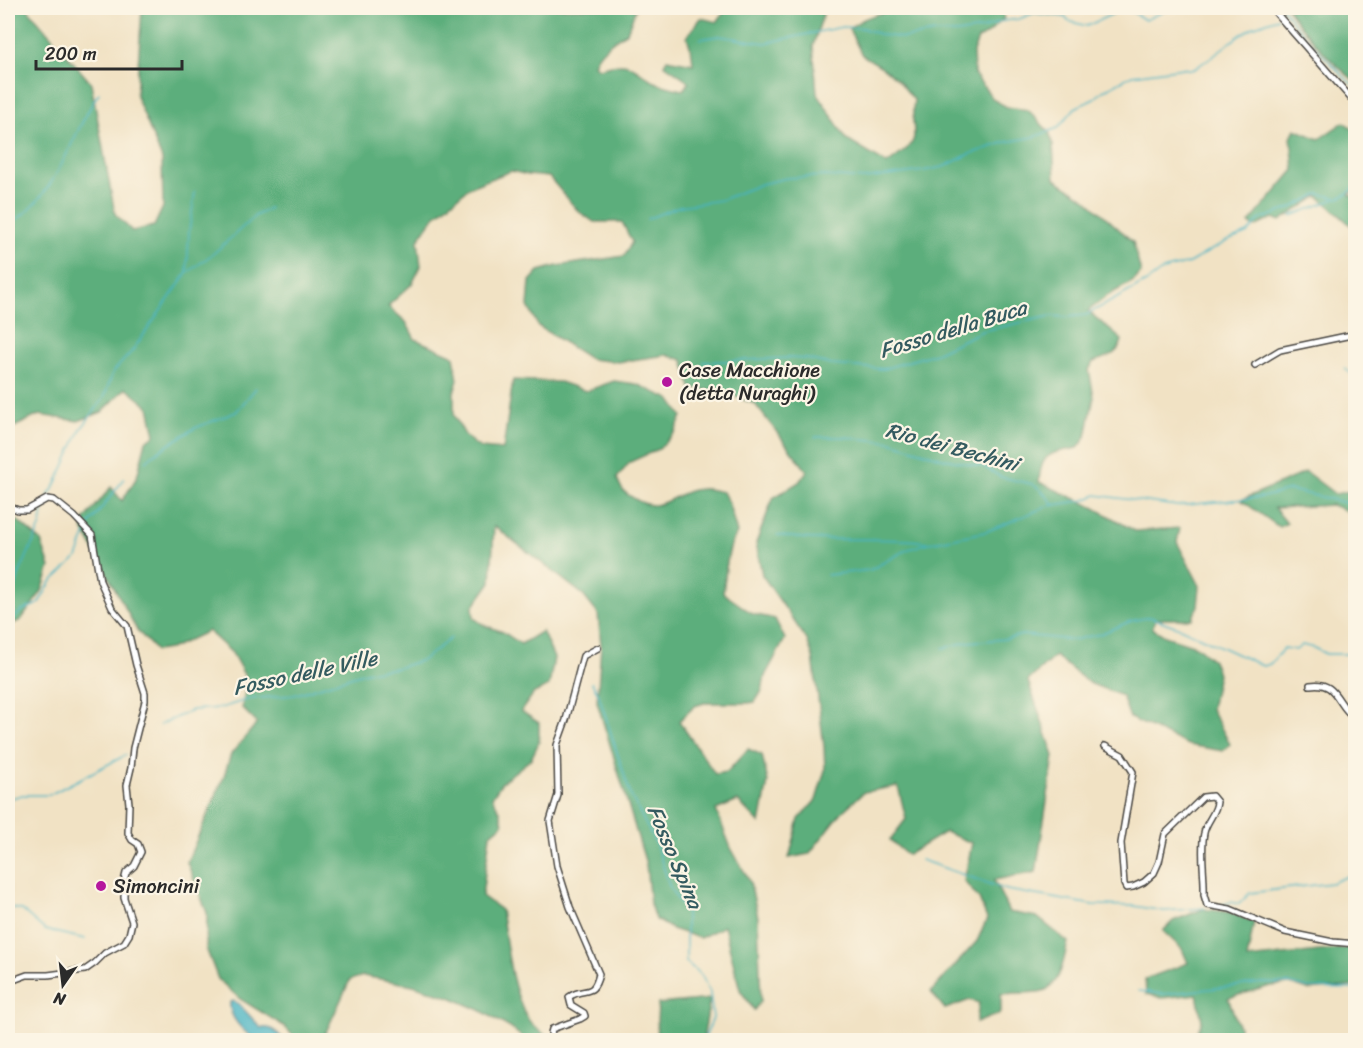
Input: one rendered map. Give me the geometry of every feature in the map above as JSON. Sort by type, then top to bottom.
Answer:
[{"type":"street","points":[[1274,8],[1356,104]]},
{"type":"street","points":[[1255,364],[1280,350],[1356,334]]},
{"type":"street","points":[[8,506],[18,510],[27,510],[47,499],[54,500],[91,533],[100,581],[112,608],[127,626],[145,698],[127,785],[128,834],[138,844],[141,852],[134,866],[125,874],[124,898],[132,919],[128,939],[105,953],[86,970],[48,975],[31,974],[8,981]]},
{"type":"street","points":[[556,1041],[551,1033],[552,1029],[585,1016],[584,1012],[571,1005],[569,997],[576,993],[591,992],[596,986],[599,974],[570,907],[560,876],[550,820],[558,795],[557,745],[583,656],[598,648]]},
{"type":"street","points":[[1310,685],[1319,683],[1331,688],[1349,714],[1356,718]]},
{"type":"street","points":[[1105,746],[1122,755],[1133,772],[1120,843],[1126,888],[1133,887],[1150,877],[1156,869],[1165,834],[1203,797],[1212,796],[1217,802],[1216,808],[1206,825],[1203,837],[1204,895],[1207,904],[1230,909],[1285,932],[1333,942],[1356,944]]},
{"type":"green space","points":[[944,7],[1003,8],[1004,18],[990,32],[978,39],[973,52],[974,74],[994,100],[1007,107],[1028,110],[1049,132],[1053,144],[1055,179],[1085,198],[1133,242],[1141,273],[1134,281],[1107,296],[1088,311],[1122,340],[1115,352],[1093,362],[1089,370],[1094,397],[1086,437],[1078,448],[1054,453],[1045,459],[1039,482],[1095,508],[1135,531],[1180,528],[1177,542],[1200,586],[1198,606],[1192,619],[1156,619],[1152,628],[1165,636],[1196,646],[1213,660],[1218,674],[1211,709],[1230,744],[1223,751],[1188,745],[1130,718],[1122,696],[1089,683],[1055,656],[1028,681],[1054,756],[1036,872],[994,880],[1009,912],[1037,917],[1068,942],[1061,970],[1054,983],[1039,992],[1001,994],[1001,1013],[976,1023],[979,1003],[970,1000],[945,1009],[931,992],[977,941],[987,919],[979,899],[964,881],[972,843],[945,832],[907,855],[890,840],[906,819],[898,786],[864,792],[842,812],[809,854],[789,858],[799,819],[816,800],[825,770],[824,747],[813,657],[807,640],[762,575],[756,543],[773,498],[799,482],[807,471],[755,404],[723,392],[691,388],[683,360],[667,355],[618,362],[590,359],[538,326],[528,306],[530,281],[539,271],[624,256],[632,242],[622,222],[594,222],[578,211],[549,177],[511,171],[470,187],[434,217],[418,240],[421,266],[412,284],[388,306],[406,322],[415,339],[454,356],[458,380],[454,392],[454,415],[465,435],[481,448],[503,450],[513,380],[560,382],[586,391],[614,381],[636,384],[670,399],[682,416],[675,432],[659,449],[630,462],[617,478],[623,491],[644,504],[653,505],[700,489],[723,492],[729,504],[737,533],[729,554],[723,593],[753,614],[775,619],[785,639],[765,676],[762,691],[755,702],[704,703],[695,706],[679,721],[715,774],[727,772],[748,749],[762,755],[768,782],[760,824],[738,801],[716,810],[731,848],[750,882],[758,917],[761,1001],[754,1010],[740,990],[724,926],[700,938],[672,929],[655,919],[650,904],[646,864],[597,702],[601,645],[598,614],[582,594],[494,526],[491,582],[473,607],[474,618],[521,644],[542,631],[554,658],[549,686],[534,693],[521,711],[539,723],[539,742],[531,759],[502,782],[492,797],[500,811],[503,824],[490,835],[482,896],[501,910],[516,991],[526,1016],[538,1030],[554,1040],[526,1040],[480,1010],[450,997],[413,985],[363,976],[350,980],[325,1034],[319,1040],[297,1040],[284,1026],[240,999],[218,979],[206,948],[207,913],[187,862],[223,779],[231,754],[257,723],[242,708],[247,680],[232,653],[208,631],[170,649],[156,651],[137,630],[83,529],[85,519],[111,487],[122,501],[137,477],[146,441],[155,435],[149,407],[126,388],[102,412],[78,421],[39,415],[8,430],[8,8],[27,8],[91,83],[115,214],[132,231],[154,226],[163,207],[162,159],[136,96],[142,8],[636,8],[627,32],[603,50],[594,65],[599,68],[624,64],[635,68],[655,82],[683,90],[689,83],[687,80],[664,64],[667,59],[693,64],[687,36],[701,18],[717,22],[727,8],[825,8],[813,46],[817,93],[847,140],[887,164],[908,148],[912,142],[914,100],[898,80],[862,55],[849,29],[862,20],[880,13],[900,10]]},
{"type":"green space","points":[[1287,8],[1345,8],[1355,14],[1355,81],[1318,47]]},
{"type":"green space","points":[[1344,122],[1355,131],[1355,191],[1349,194],[1355,198],[1355,229],[1318,196],[1280,221],[1273,218],[1255,227],[1249,223],[1294,170],[1291,137],[1295,129],[1319,139]]},
{"type":"green space","points":[[1306,472],[1335,494],[1355,490],[1352,513],[1332,505],[1274,508],[1287,523],[1279,527],[1241,500]]},
{"type":"green space","points":[[8,518],[18,521],[41,541],[50,567],[42,591],[21,620],[8,626]]},
{"type":"green space","points":[[1203,909],[1228,912],[1254,922],[1247,959],[1355,947],[1355,986],[1308,990],[1290,984],[1271,986],[1228,998],[1239,1027],[1239,1040],[1194,1040],[1202,1021],[1197,994],[1162,998],[1146,994],[1145,979],[1188,963],[1182,949],[1163,931],[1173,921]]},
{"type":"green space","points":[[710,999],[703,1040],[656,1040],[658,1004]]},
{"type":"water","points":[[234,1001],[261,1028],[271,1029],[284,1040],[262,1041],[247,1033],[234,1019],[230,1002]]},
{"type":"waterway","points":[[446,16],[449,8]]},
{"type":"waterway","points":[[700,39],[719,36],[765,43],[842,27],[862,28],[882,35],[903,38],[982,29],[1034,13],[1065,17],[1068,21],[1087,26],[1123,9],[1145,20],[1169,9],[1179,8]]},
{"type":"waterway","points":[[1282,8],[1305,37],[1356,87]]},
{"type":"waterway","points":[[647,219],[680,206],[721,200],[761,184],[787,178],[826,176],[864,179],[943,167],[970,154],[1006,142],[1034,137],[1058,128],[1075,108],[1132,75],[1196,68],[1255,26],[1278,18]]},
{"type":"waterway","points":[[8,225],[25,213],[51,183],[99,93]]},
{"type":"waterway","name":"Fosso della Buca","points":[[1339,198],[1356,186]]},
{"type":"waterway","points":[[187,272],[189,231],[195,192]]},
{"type":"waterway","name":"Fosso della Buca","points":[[703,362],[788,358],[807,359],[832,365],[883,369],[936,353],[982,331],[1051,316],[1086,315],[1148,281],[1163,270],[1189,263],[1227,241],[1248,233],[1259,220],[1289,209],[1319,194],[1338,198]]},
{"type":"waterway","points":[[1291,216],[1335,199]]},
{"type":"waterway","points":[[48,496],[55,486],[81,429],[104,398],[113,372],[133,350],[187,273],[214,253],[255,216],[270,208]]},
{"type":"waterway","points":[[1345,369],[1356,377]]},
{"type":"waterway","points":[[146,461],[195,428],[236,412],[256,388]]},
{"type":"waterway","name":"Rio dei Bechini","points":[[815,437],[845,437],[891,442],[945,459],[984,467],[1001,477],[1032,484],[1041,490],[1054,505]]},
{"type":"waterway","points":[[88,526],[124,479]]},
{"type":"waterway","name":"Rio dei Bechini","points":[[827,575],[870,570],[906,550],[924,544],[985,532],[1048,506],[1085,500],[1096,495],[1177,506],[1263,497],[1290,490],[1356,505]]},
{"type":"waterway","points":[[8,628],[12,620],[12,601],[19,574],[41,525],[44,504]]},
{"type":"waterway","points":[[13,620],[21,611],[38,604],[51,582],[77,558],[86,533]]},
{"type":"waterway","points":[[777,535],[814,539],[890,539],[927,542]]},
{"type":"waterway","points":[[943,648],[967,642],[1006,639],[1022,635],[1073,640],[1100,634],[1131,621],[1150,617],[1180,628],[1263,666],[1270,664],[1284,648],[1296,650],[1302,645],[1326,654],[1356,654]]},
{"type":"waterway","name":"Fosso delle Ville","points":[[160,725],[192,710],[221,708],[249,699],[294,695],[366,672],[397,668],[423,660],[451,638]]},
{"type":"waterway","name":"Fosso Spina","points":[[592,683],[598,693],[631,796],[656,844],[670,888],[686,912],[686,962],[702,976],[710,993],[713,1018],[704,1040]]},
{"type":"waterway","name":"Fosso delle Ville","points":[[8,799],[22,795],[49,795],[126,755]]},
{"type":"waterway","points":[[921,860],[1007,890],[1093,905],[1134,906],[1164,911],[1205,908]]},
{"type":"waterway","points":[[1221,905],[1231,902],[1239,904],[1250,893],[1331,883],[1356,873]]},
{"type":"waterway","points":[[8,907],[22,910],[45,930],[85,939]]},
{"type":"waterway","points":[[1139,991],[1163,994],[1263,983],[1292,984],[1307,988],[1356,989]]},
{"type":"place","name":"Case Macchione (detta Nuraghi)","points":[[667,382]]},
{"type":"place","name":"Simoncini","points":[[101,886]]}]
